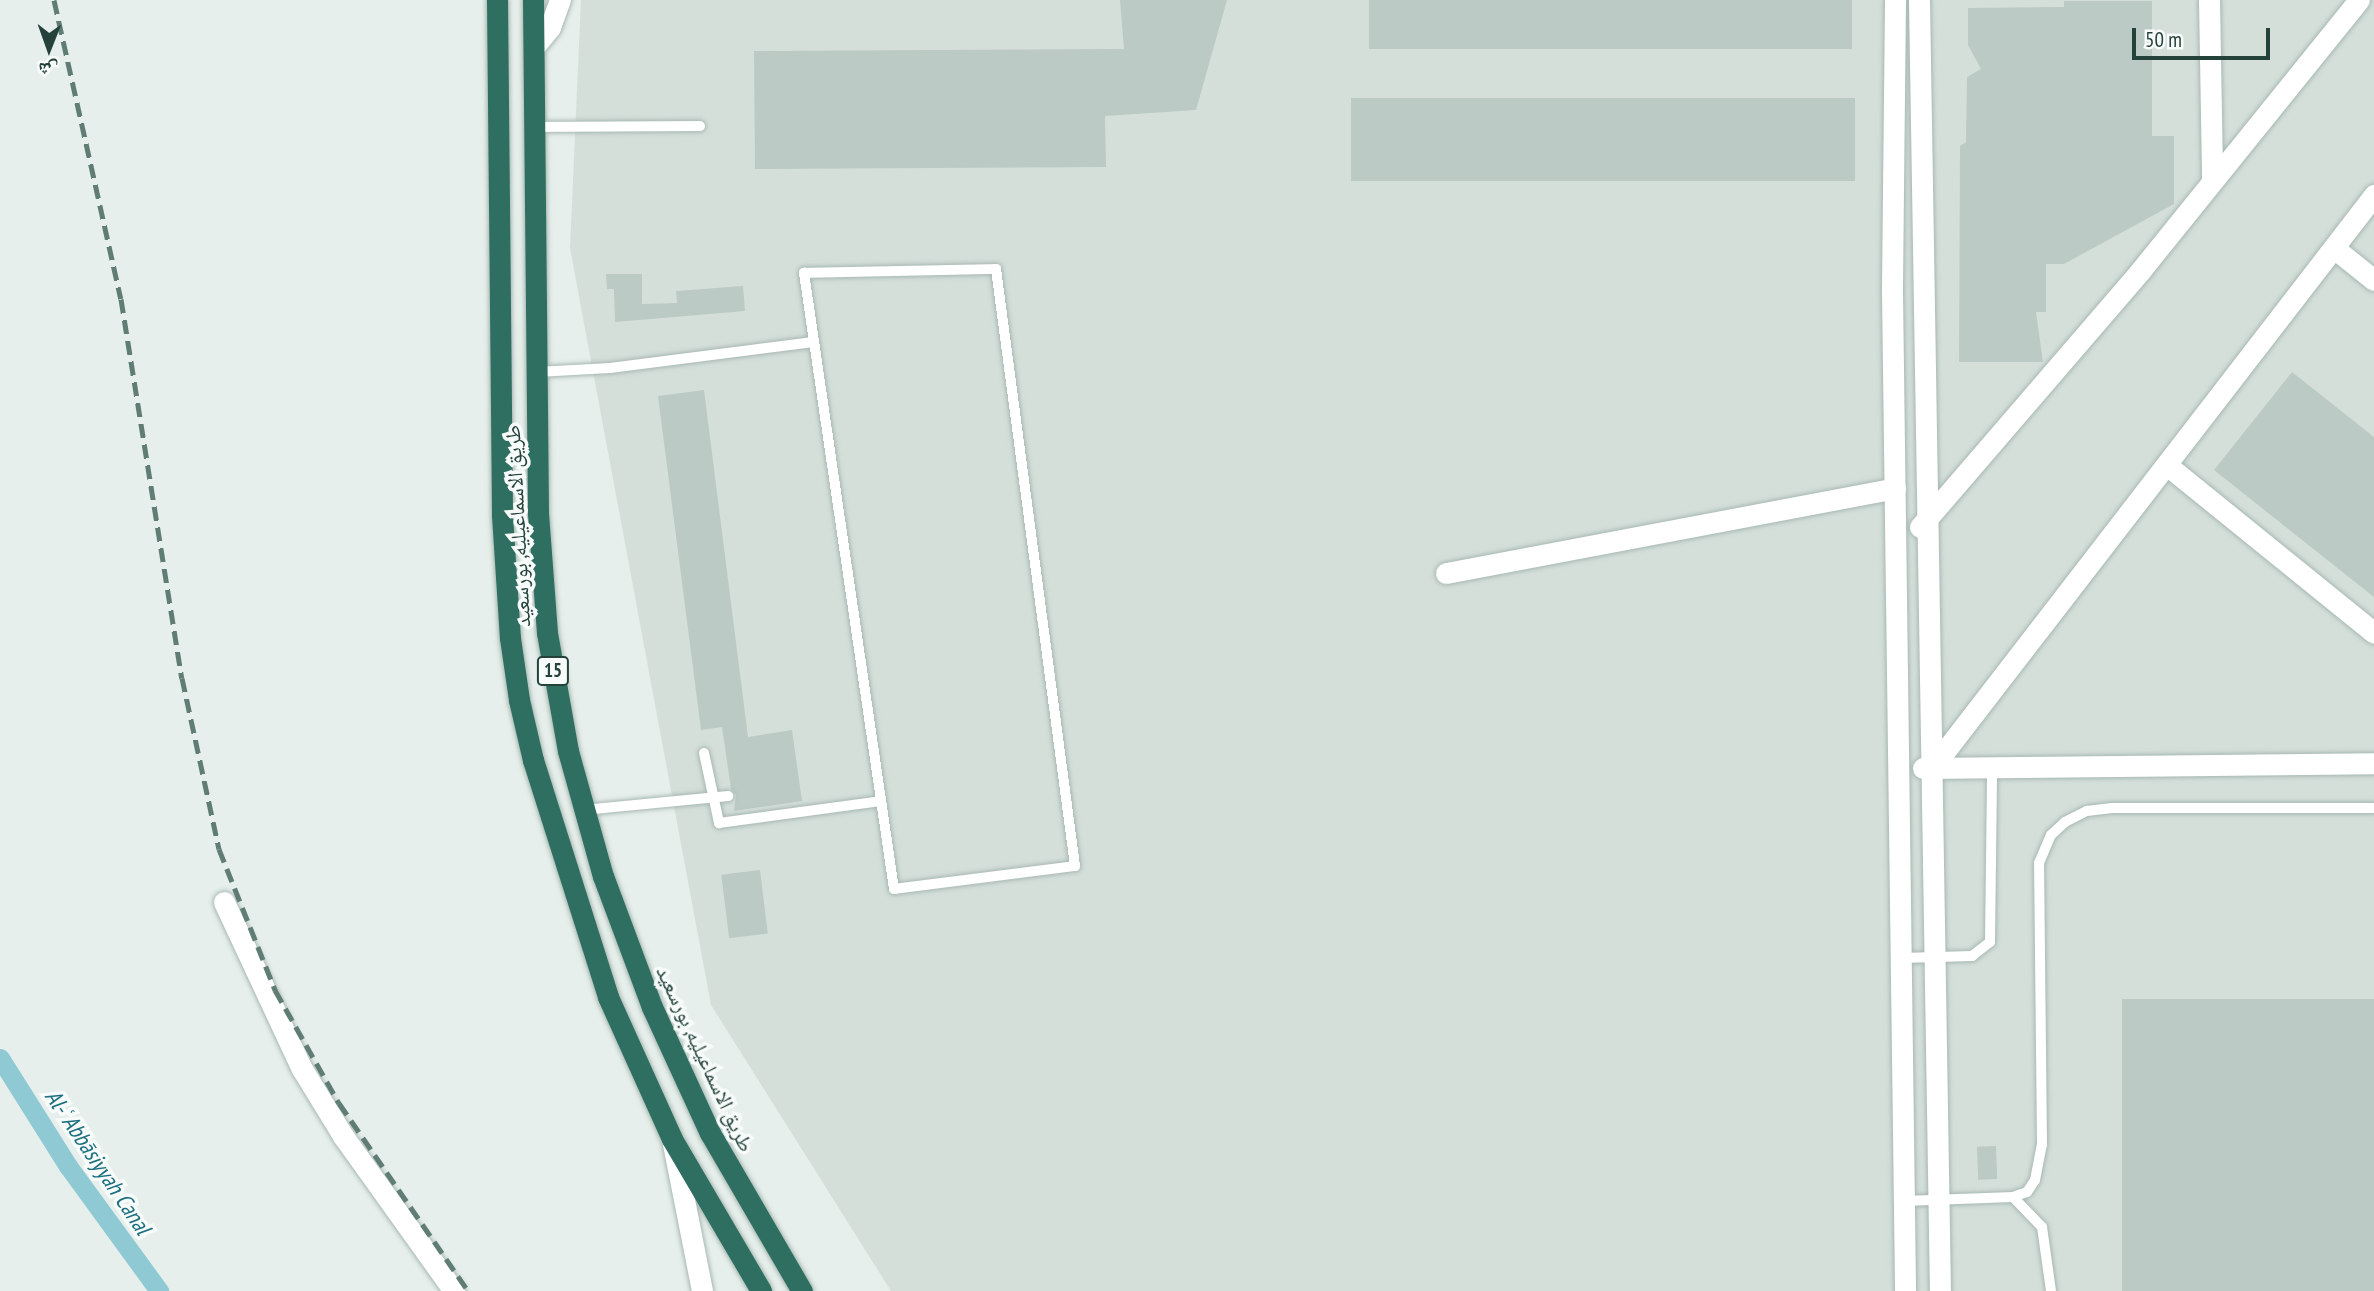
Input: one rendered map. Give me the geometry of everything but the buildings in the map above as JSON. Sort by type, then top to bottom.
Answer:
[{"type":"highway","name":"طريق الاسماعيليه, بورسعيد","points":[[497,0],[500,414],[510,638],[533,760],[608,997],[672,1139],[761,1291]]},
{"type":"highway","name":"طريق الاسماعيليه, بورسعيد","points":[[533,0],[539,524],[547,632],[583,810],[626,942],[680,1071],[748,1202],[802,1291]]},
{"type":"highway","points":[[500,339],[522,344],[537,340]]},
{"type":"highway","points":[[500,414],[515,410],[538,415]]},
{"type":"street","points":[[534,47],[550,27],[560,0]]},
{"type":"street","points":[[1895,0],[1895,488],[1905,1291]]},
{"type":"street","points":[[1919,0],[1924,526],[1932,768],[1940,1291]]},
{"type":"street","points":[[2209,0],[2213,177]]},
{"type":"street","points":[[1896,528],[1924,526],[2360,0]]},
{"type":"street","points":[[1932,768],[2168,466],[2374,195]]},
{"type":"street","points":[[2334,248],[2374,281]]},
{"type":"street","points":[[2168,466],[2374,633]]},
{"type":"street","points":[[1446,573],[1895,488]]},
{"type":"street","points":[[1900,768],[2374,763]]},
{"type":"street","points":[[224,902],[309,1080],[343,1136],[454,1291]]},
{"type":"street","points":[[672,1139],[702,1291]]},
{"type":"lane","points":[[534,127],[700,126]]},
{"type":"lane","points":[[996,269],[1075,866],[894,889],[881,801],[804,274],[996,269]]},
{"type":"lane","points":[[537,372],[610,368],[813,342]]},
{"type":"lane","points":[[704,753],[719,823],[881,801]]},
{"type":"lane","points":[[1901,958],[1979,954],[1992,937],[1992,767]]},
{"type":"lane","points":[[583,810],[728,796]]},
{"type":"lane","points":[[1904,1201],[2013,1197],[2026,1192],[2040,1167],[2039,863],[2052,835],[2087,811],[2112,807],[2374,808]]},
{"type":"lane","points":[[2013,1197],[2042,1227],[2050,1291]]},
{"type":"shaded area","points":[[581,0],[2374,0],[2374,1291],[891,1291],[711,1005],[570,248]]},
{"type":"waterway","name":"Al-ʿAbbāsiyyah Canal","points":[[0,1058],[68,1166],[159,1291]]},
{"type":"railway","points":[[54,0],[121,299],[182,678],[219,849],[275,990],[339,1103],[468,1291]]}]
